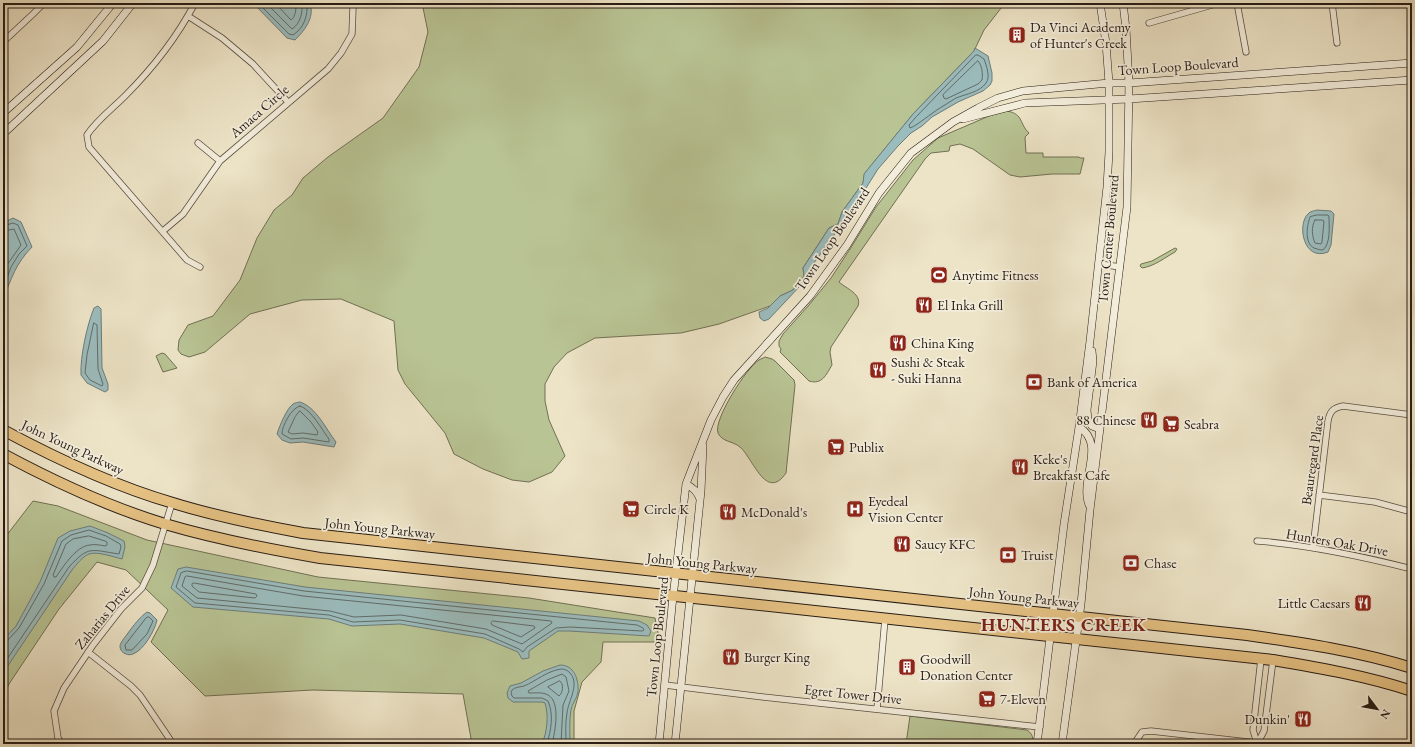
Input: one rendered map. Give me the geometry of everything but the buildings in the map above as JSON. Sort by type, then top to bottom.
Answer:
[{"type":"highway","name":"John Young Parkway","points":[[3,430],[51,455],[98,476],[172,503],[233,520],[303,533],[1301,642],[1342,650],[1412,668]]},
{"type":"highway","points":[[3,454],[33,470],[89,496],[165,524],[242,544],[320,558],[1273,660],[1358,676],[1412,691]]},
{"type":"street","points":[[3,42],[44,3]]},
{"type":"street","points":[[3,113],[77,47],[113,3]]},
{"type":"street","points":[[3,134],[103,42],[133,3]]},
{"type":"street","points":[[195,3],[160,57],[126,95],[93,126],[87,135],[89,147],[187,260],[200,267]]},
{"type":"street","name":"Amaca Circle","points":[[162,231],[183,214],[220,161],[328,69],[341,53],[352,34],[352,3]]},
{"type":"street","name":"Town Center Boulevard","points":[[1037,744],[1064,524],[1079,427],[1100,264],[1107,187],[1109,152],[1109,83],[1106,43],[1100,3]]},
{"type":"street","name":"Town Center Boulevard","points":[[1062,744],[1079,617],[1090,510],[1127,207],[1129,83],[1123,3]]},
{"type":"street","points":[[1149,23],[1219,3]]},
{"type":"street","points":[[1237,3],[1246,52]]},
{"type":"street","points":[[1332,3],[1337,43]]},
{"type":"street","points":[[188,16],[222,38],[253,64],[288,102]]},
{"type":"street","name":"Town Loop Boulevard","points":[[659,744],[673,596],[686,484],[711,420],[734,380],[810,296],[847,245],[879,193],[911,153],[953,122],[998,98],[1023,91],[1109,83],[1129,83],[1412,63]]},
{"type":"street","name":"Town Loop Boulevard","points":[[953,122],[1025,103],[1129,99],[1412,80]]},
{"type":"street","points":[[198,143],[220,161]]},
{"type":"street","points":[[1100,264],[1120,267]]},
{"type":"street","name":"Town Center Boulevard","points":[[1090,341],[1093,361],[1087,410],[1088,420],[1092,426],[1100,429]]},
{"type":"street","name":"Beauregard Place","points":[[1313,548],[1328,421],[1331,411],[1336,407],[1343,406],[1412,415]]},
{"type":"street","name":"Town Center Boulevard","points":[[1079,427],[1086,431],[1090,439],[1092,450],[1086,495],[1090,510]]},
{"type":"street","name":"Town Loop Boulevard","points":[[675,744],[691,597],[704,440]]},
{"type":"street","points":[[686,484],[694,488],[700,501]]},
{"type":"street","points":[[1319,494],[1375,502],[1412,512]]},
{"type":"street","name":"Zaharias Drive","points":[[62,744],[58,738],[54,711],[64,688],[88,652],[121,609],[142,588],[153,565],[172,503]]},
{"type":"street","name":"Hunters Oak Drive","points":[[1257,541],[1313,548],[1412,569]]},
{"type":"street","points":[[877,709],[885,619]]},
{"type":"street","points":[[88,652],[131,686],[140,695],[173,744]]},
{"type":"street","points":[[1257,743],[1253,730],[1261,659]]},
{"type":"street","points":[[1257,743],[1264,731],[1273,660]]},
{"type":"street","name":"Egret Tower Drive","points":[[665,684],[680,687],[1040,727]]},
{"type":"street","points":[[1136,744],[1136,741],[1142,732],[1151,731],[1266,744]]},
{"type":"green space","points":[[422,3],[1005,3],[984,30],[974,51],[913,114],[865,173],[863,183],[842,212],[838,224],[829,228],[803,268],[804,276],[793,290],[780,296],[770,306],[719,324],[681,333],[595,338],[567,353],[554,367],[545,384],[545,401],[549,420],[565,456],[552,472],[529,482],[512,480],[483,469],[454,454],[445,433],[405,384],[398,370],[394,321],[341,299],[302,300],[250,314],[205,352],[189,357],[181,354],[178,350],[179,340],[188,325],[213,316],[240,280],[257,238],[274,210],[292,195],[303,178],[328,157],[383,118],[419,67],[428,32]]},
{"type":"green space","points":[[1007,111],[1016,114],[1019,117],[1029,133],[1025,137],[1026,153],[1043,153],[1043,157],[1084,158],[1080,174],[1052,174],[1020,177],[1010,175],[973,149],[960,144],[950,146],[949,151],[931,153],[925,159],[839,282],[856,295],[859,302],[858,306],[831,347],[830,352],[832,365],[828,372],[817,382],[809,381],[780,352],[781,349],[779,346],[779,341],[783,334],[831,278],[876,207],[913,160],[938,138],[989,116]]},
{"type":"green space","points":[[1175,248],[1177,249],[1175,252],[1155,264],[1142,268],[1140,266],[1141,264],[1152,261]]},
{"type":"green space","points":[[162,353],[165,354],[177,368],[163,372],[156,356]]},
{"type":"green space","points":[[765,357],[775,361],[794,380],[795,385],[786,473],[779,481],[772,483],[760,475],[740,447],[725,440],[718,433],[718,426],[721,417],[732,394],[754,365]]},
{"type":"green space","points":[[33,501],[58,506],[147,540],[318,577],[529,598],[655,618],[660,642],[603,642],[601,662],[582,682],[574,711],[574,744],[472,744],[463,694],[313,690],[205,696],[151,642],[168,610],[126,570],[97,562],[59,609],[9,684],[3,697],[3,540]]},
{"type":"green space","points":[[910,716],[1027,730],[1032,736],[1033,744],[906,744]]},
{"type":"water","points":[[253,3],[310,3],[310,19],[302,33],[295,40],[287,38]]},
{"type":"water","points":[[975,48],[988,56],[992,73],[992,81],[990,85],[983,91],[958,102],[932,117],[911,133],[898,146],[878,169],[854,207],[814,263],[810,274],[769,319],[764,321],[760,318],[759,312],[768,308],[780,296],[793,290],[804,276],[803,268],[829,228],[838,224],[842,212],[863,183],[864,174],[913,114],[974,51]]},
{"type":"water","points":[[1317,210],[1331,211],[1334,214],[1331,245],[1328,252],[1320,254],[1313,252],[1308,247],[1304,240],[1303,233],[1303,226],[1308,214]]},
{"type":"water","points":[[13,218],[21,222],[32,247],[18,265],[11,278],[3,300],[3,223]]},
{"type":"water","points":[[98,306],[101,309],[102,368],[108,384],[108,390],[105,392],[87,383],[81,375],[83,350],[91,315],[94,308]]},
{"type":"water","points":[[300,402],[316,413],[336,442],[334,447],[303,442],[290,443],[282,440],[277,434],[288,409],[294,404]]},
{"type":"water","points":[[90,526],[124,541],[125,547],[122,559],[96,553],[86,555],[72,570],[3,673],[3,640],[16,626],[40,582],[58,538],[70,531]]},
{"type":"water","points":[[186,567],[305,587],[639,621],[647,625],[651,631],[649,636],[558,631],[529,651],[529,658],[522,659],[518,652],[484,638],[400,624],[352,626],[329,619],[193,607],[171,588],[178,569]]},
{"type":"water","points":[[147,612],[157,620],[154,629],[145,644],[137,652],[130,655],[125,654],[120,648],[121,643],[142,616]]},
{"type":"water","points":[[560,665],[569,667],[575,674],[578,682],[578,692],[570,714],[570,744],[542,744],[547,724],[545,703],[513,702],[508,698],[507,693],[510,686],[521,683],[543,671]]},
{"type":"place","name":"Da Vinci Academy of Hunter's Creek","points":[[1017,35]]},
{"type":"place","name":"Anytime Fitness","points":[[939,275]]},
{"type":"place","name":"El Inka Grill","points":[[924,305]]},
{"type":"place","name":"China King","points":[[898,343]]},
{"type":"place","name":"Sushi & Steak - Suki Hanna","points":[[878,370]]},
{"type":"place","name":"Bank of America","points":[[1034,382]]},
{"type":"place","name":"88 Chinese","points":[[1149,420]]},
{"type":"place","name":"Seabra","points":[[1171,424]]},
{"type":"place","name":"Publix","points":[[836,447]]},
{"type":"place","name":"Keke's Breakfast Cafe","points":[[1020,467]]},
{"type":"place","name":"Circle K","points":[[631,509]]},
{"type":"place","name":"Eyedeal Vision Center","points":[[855,509]]},
{"type":"place","name":"McDonald's","points":[[728,512]]},
{"type":"place","name":"Saucy KFC","points":[[902,544]]},
{"type":"place","name":"Truist","points":[[1008,555]]},
{"type":"place","name":"Chase","points":[[1131,563]]},
{"type":"place","name":"Little Caesars","points":[[1363,603]]},
{"type":"place","name":"Burger King","points":[[731,657]]},
{"type":"place","name":"Goodwill Donation Center","points":[[907,667]]},
{"type":"place","name":"7-Eleven","points":[[987,699]]},
{"type":"place","name":"Dunkin'","points":[[1303,719]]},
{"type":"district","name":"HUNTERS CREEK","points":[[1064,625]]}]
